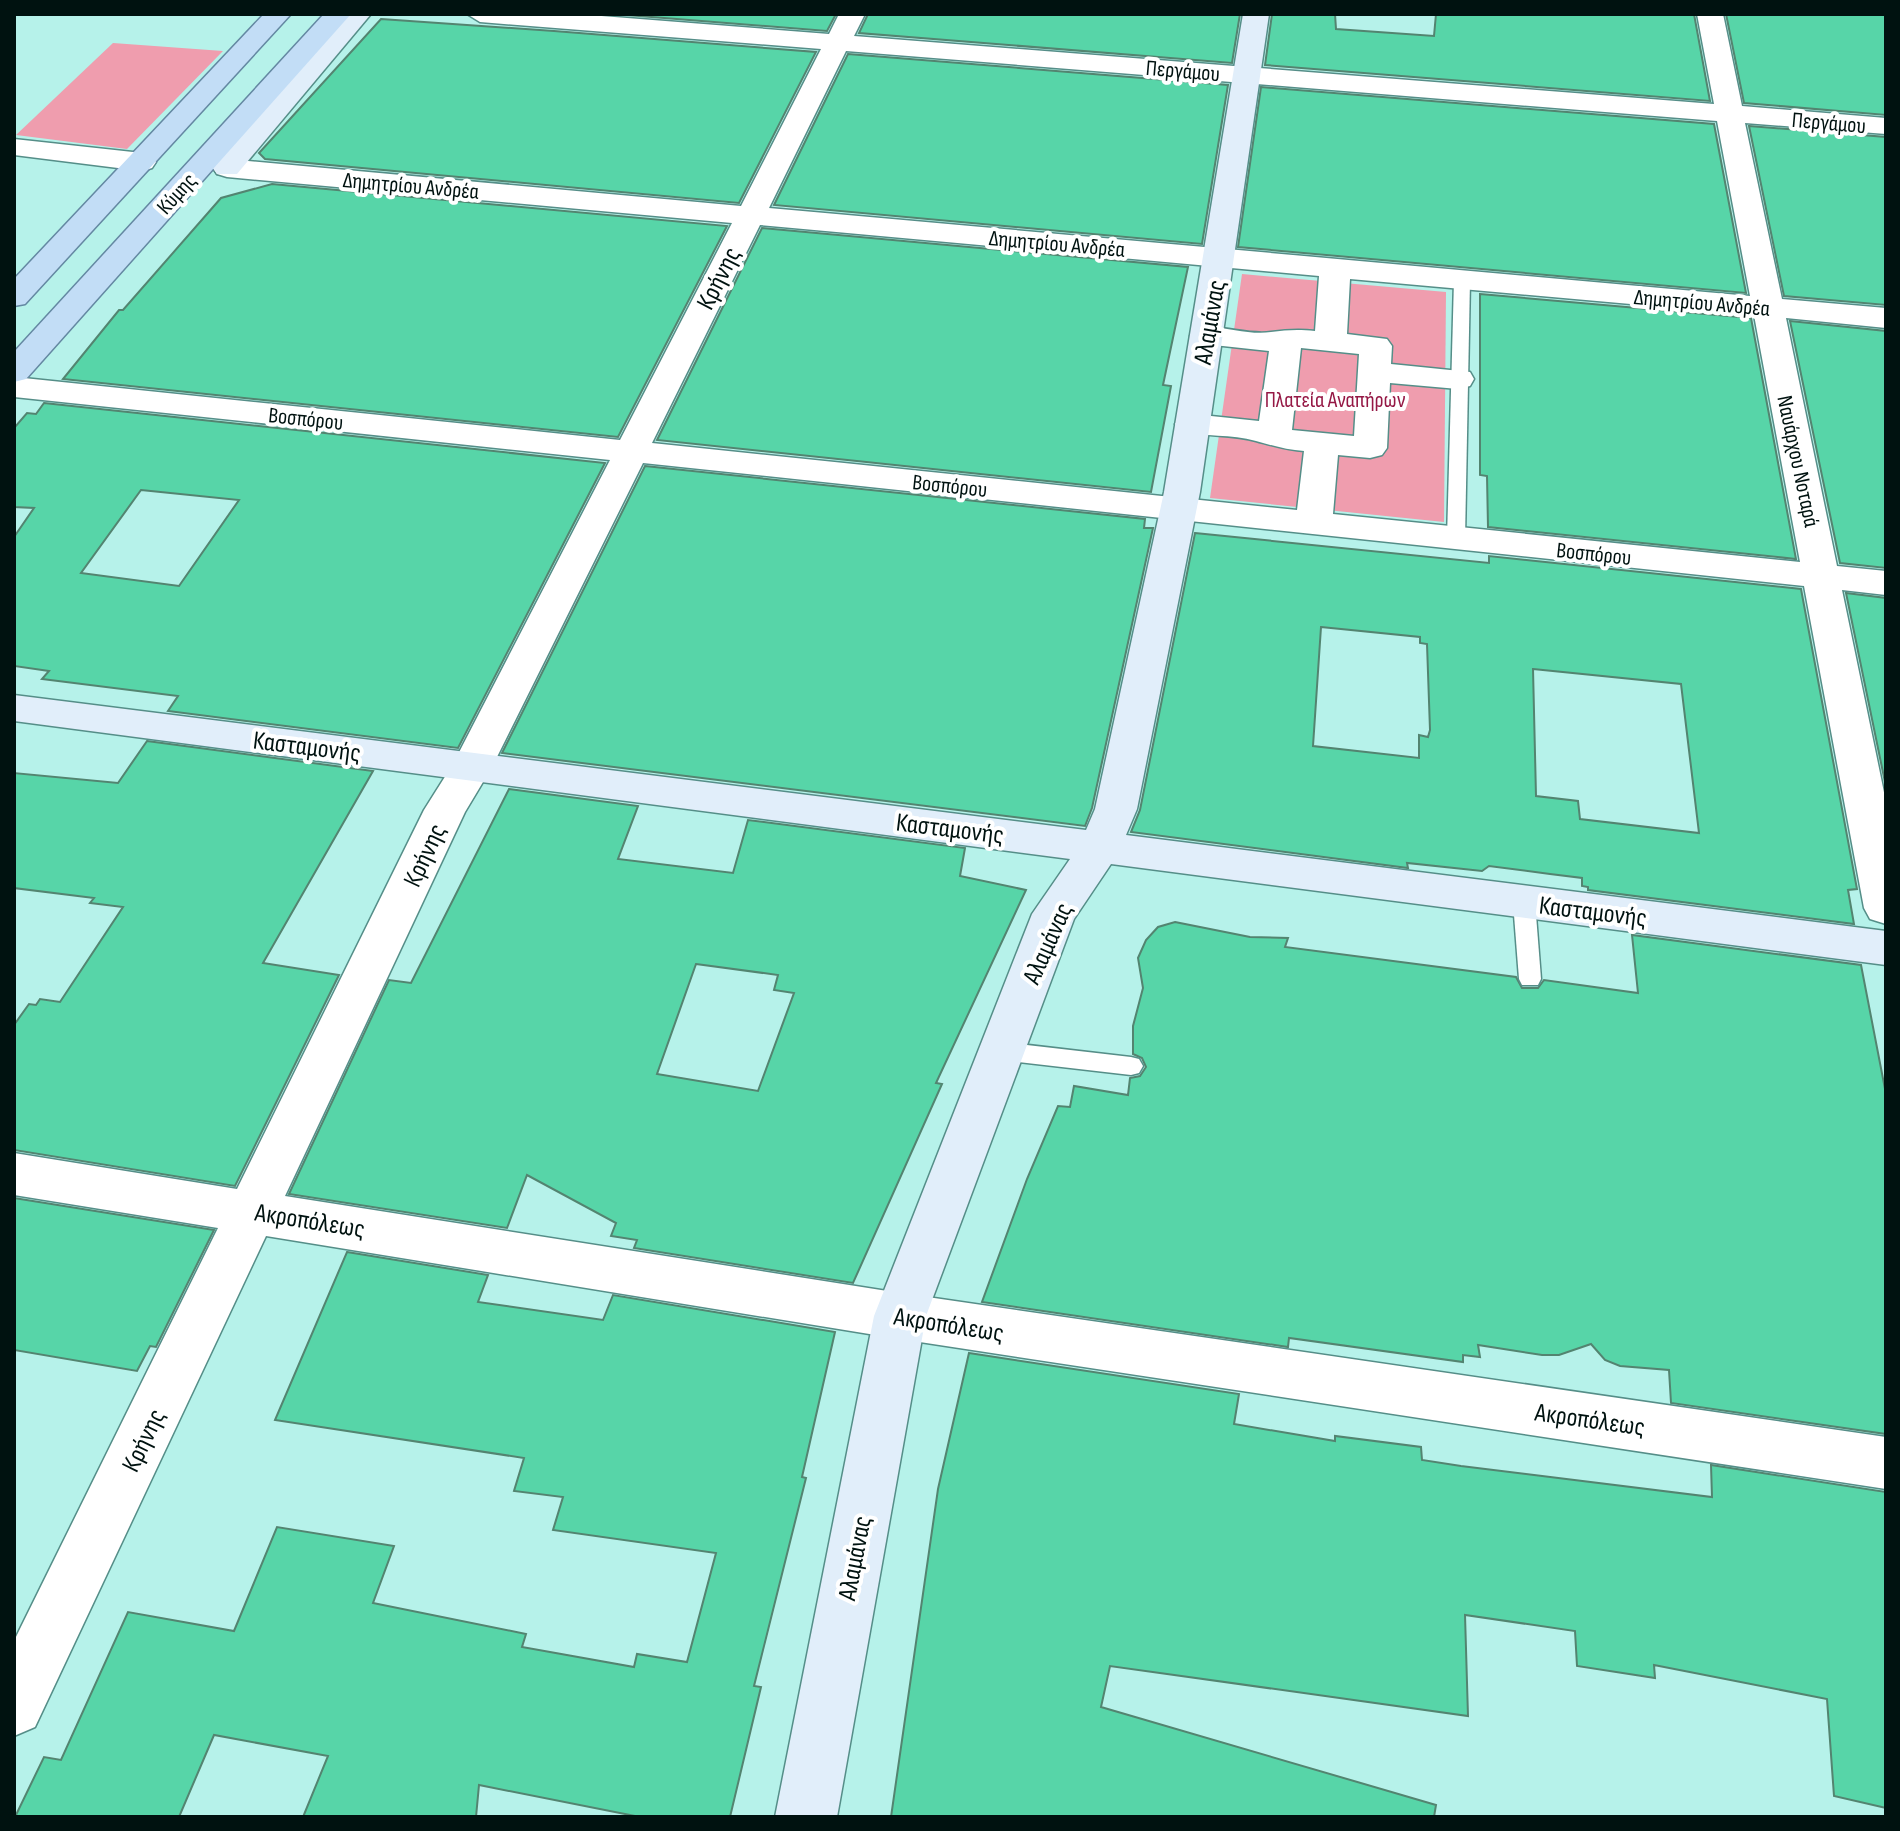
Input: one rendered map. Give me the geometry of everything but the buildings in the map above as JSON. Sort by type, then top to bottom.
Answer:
[{"type":"main road","name":"Κύμης","points":[[14,297],[276,14]]},
{"type":"main road","name":"Κύμης","points":[[14,372],[338,14]]},
{"type":"main road","points":[[39,345],[87,312],[227,168]]},
{"type":"street","name":"Κύμης","points":[[227,168],[358,14]]},
{"type":"street","name":"Περγάμου","points":[[480,14],[846,27],[1247,75],[1886,126]]},
{"type":"street","name":"Αλαμάνας","points":[[806,1817],[900,1316],[1054,914],[1100,848],[1116,809],[1192,424],[1256,14]]},
{"type":"street","name":"Ναυάρχου Νοταρά","points":[[1710,14],[1886,908]]},
{"type":"street","name":"Κρήνης","points":[[14,1705],[445,810],[472,767],[846,27]]},
{"type":"street","points":[[14,147],[142,162]]},
{"type":"street","name":"Δημητρίου Ανδρέα","points":[[227,168],[1886,318]]},
{"type":"street","points":[[1330,342],[1335,268]]},
{"type":"street","points":[[1206,336],[1286,343]]},
{"type":"street","points":[[1286,337],[1376,346],[1370,448],[1274,438],[1286,343],[1286,337]]},
{"type":"street","points":[[1375,372],[1458,379]]},
{"type":"street","name":"Βοσπόρου","points":[[14,387],[1886,583]]},
{"type":"street","points":[[1192,424],[1275,433]]},
{"type":"street","points":[[1314,523],[1322,443]]},
{"type":"street","name":"Κασταμονής","points":[[14,708],[1886,948]]},
{"type":"street","name":"Ακροπόλεως","points":[[14,1174],[900,1316],[1886,1463]]},
{"type":"lane","points":[[1456,539],[1462,280]]},
{"type":"lane","points":[[1524,902],[1530,979]]},
{"type":"lane","points":[[1002,1051],[1131,1066]]},
{"type":"green space","points":[[113,43],[223,51],[127,149],[16,135]]},
{"type":"green space","name":"Πλατεία Αναπήρων","points":[[1242,274],[1446,292],[1444,522],[1210,498]]}]
